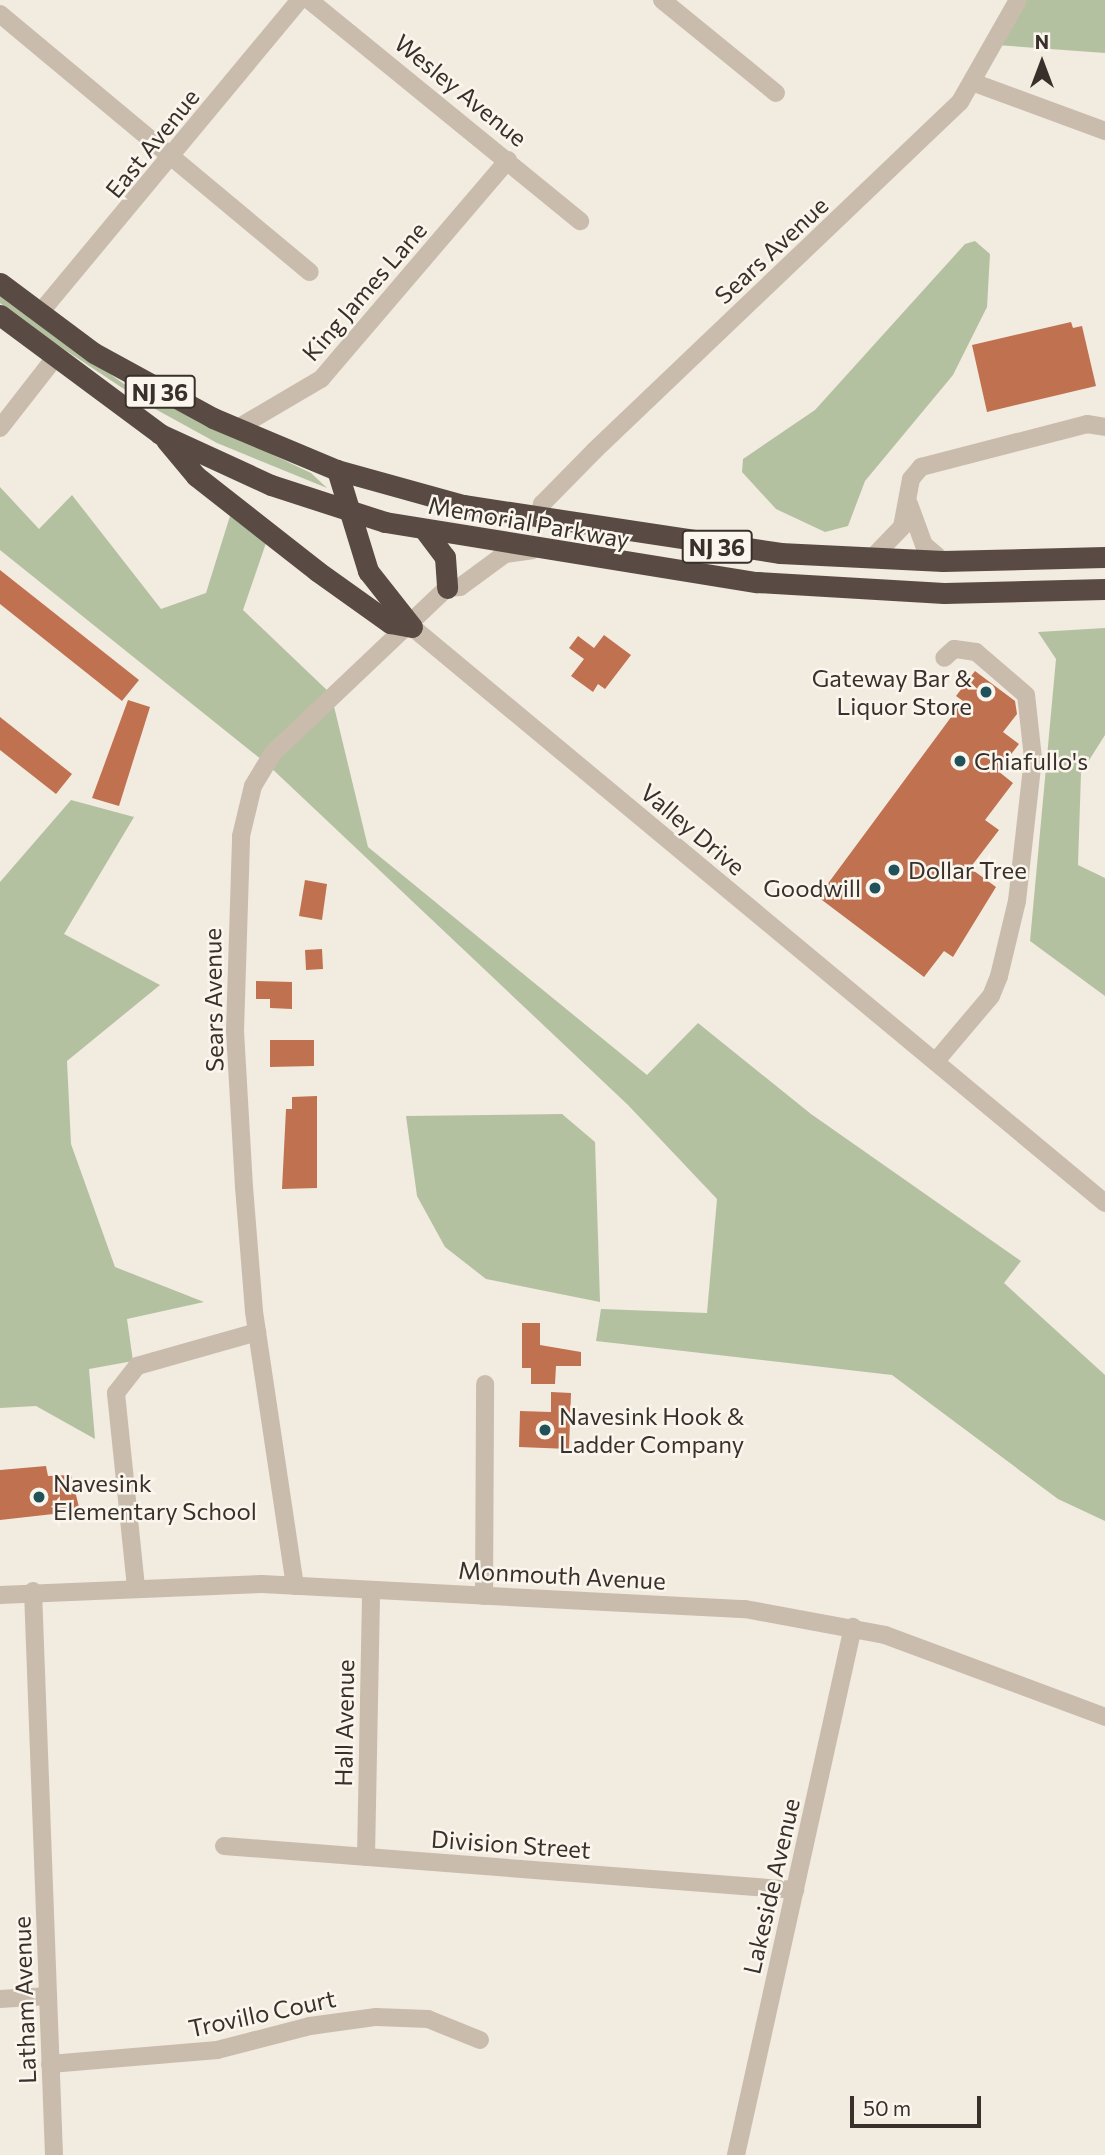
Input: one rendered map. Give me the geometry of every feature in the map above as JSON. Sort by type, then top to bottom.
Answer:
[{"type":"highway","name":"Memorial Parkway","points":[[0,283],[39,314],[132,377],[236,429],[337,470],[538,519],[694,544],[943,561],[1105,557]]},
{"type":"highway","name":"Memorial Parkway","points":[[0,316],[54,359],[160,434],[354,513],[426,532],[532,550],[818,587],[1105,589]]},
{"type":"highway","points":[[160,434],[195,476],[317,571],[390,623],[412,627]]},
{"type":"highway","points":[[337,470],[354,513],[368,571],[412,627]]},
{"type":"highway","points":[[426,532],[444,557],[447,589]]},
{"type":"street","name":"East Avenue","points":[[39,314],[300,0]]},
{"type":"street","name":"Wesley Avenue","points":[[309,0],[580,221]]},
{"type":"street","points":[[662,0],[776,93]]},
{"type":"street","name":"Sears Avenue","points":[[538,519],[541,504],[568,477],[877,186],[972,82],[1018,0]]},
{"type":"street","points":[[0,14],[310,272]]},
{"type":"street","points":[[972,82],[1105,131]]},
{"type":"street","name":"King James Lane","points":[[236,429],[321,380],[508,160]]},
{"type":"street","points":[[0,428],[54,359]]},
{"type":"street","points":[[872,558],[892,542],[909,504],[911,479],[921,467],[1087,424],[1105,427]]},
{"type":"street","points":[[909,504],[924,545],[943,561]]},
{"type":"street","name":"Sears Avenue","points":[[295,1586],[257,1332],[235,1031],[241,836],[253,786],[273,753],[412,627],[447,589],[460,587],[505,554],[532,550]]},
{"type":"street","name":"Valley Drive","points":[[412,627],[1105,1203]]},
{"type":"street","points":[[936,1061],[991,996],[999,976],[1017,901],[1033,758],[1026,695],[976,652],[954,649],[944,658]]},
{"type":"street","points":[[136,1587],[116,1393],[137,1366],[257,1332]]},
{"type":"street","points":[[484,1596],[485,1384]]},
{"type":"street","name":"Monmouth Avenue","points":[[0,1595],[136,1587],[295,1586],[745,1609],[853,1627],[1105,1717]]},
{"type":"street","name":"Latham Avenue","points":[[33,1591],[54,2155]]},
{"type":"street","name":"Hall Avenue","points":[[366,1857],[371,1591]]},
{"type":"street","name":"Lakeside Avenue","points":[[736,2155],[853,1627]]},
{"type":"street","name":"Division Street","points":[[224,1846],[795,1890]]},
{"type":"street","points":[[0,1999],[48,1996]]},
{"type":"street","name":"Trovillo Court","points":[[50,2064],[217,2050],[376,2017],[428,2019],[480,2040]]},
{"type":"green space","points":[[1019,0],[1105,0],[1105,53],[996,45]]},
{"type":"green space","points":[[975,241],[990,254],[987,307],[953,375],[865,481],[848,526],[825,532],[776,509],[742,472],[743,459],[815,410],[965,244]]},
{"type":"green space","points":[[0,295],[124,384],[311,473],[327,488],[217,443],[148,405],[29,326],[0,303]]},
{"type":"green space","points":[[0,487],[39,529],[72,495],[161,609],[206,593],[230,516],[266,543],[243,610],[331,694],[368,847],[647,1075],[698,1023],[811,1114],[1021,1261],[1004,1283],[1105,1375],[1105,1521],[1058,1499],[892,1375],[596,1341],[601,1309],[707,1313],[717,1199],[628,1105],[267,764],[0,550]]},
{"type":"green space","points":[[1105,628],[1105,735],[1081,773],[1078,865],[1105,878],[1105,996],[1030,941],[1056,659],[1038,632]]},
{"type":"green space","points":[[71,800],[134,817],[64,934],[160,985],[67,1061],[71,1144],[115,1267],[204,1302],[127,1319],[133,1361],[89,1369],[95,1439],[36,1406],[0,1408],[0,882]]},
{"type":"green space","points":[[562,1114],[595,1142],[600,1302],[486,1279],[445,1247],[417,1196],[406,1116]]},
{"type":"building","points":[[1071,322],[1073,328],[1082,326],[1096,386],[987,412],[972,345]]},
{"type":"building","points":[[0,570],[139,680],[122,701],[0,604]]},
{"type":"building","points":[[604,635],[631,655],[605,689],[598,684],[593,692],[571,676],[584,659],[569,648],[578,636],[594,648]]},
{"type":"building","points":[[975,671],[1015,701],[1017,714],[1003,732],[1019,744],[998,771],[1013,783],[985,820],[999,830],[970,868],[996,887],[953,957],[944,951],[924,977],[818,897],[963,701],[956,696]]},
{"type":"building","points":[[128,700],[150,707],[119,806],[92,798]]},
{"type":"building","points":[[0,717],[72,774],[56,794],[0,750]]},
{"type":"building","points":[[305,880],[327,884],[322,920],[299,916]]},
{"type":"building","points":[[322,949],[323,969],[306,970],[305,950]]},
{"type":"building","points":[[256,981],[292,982],[292,1009],[270,1008],[270,999],[256,999]]},
{"type":"building","points":[[270,1040],[314,1040],[314,1066],[270,1067]]},
{"type":"building","points":[[317,1096],[317,1188],[282,1189],[286,1109],[292,1109],[292,1097]]},
{"type":"building","points":[[522,1323],[540,1323],[540,1345],[581,1352],[581,1366],[556,1366],[555,1384],[531,1384],[531,1368],[522,1368]]},
{"type":"building","points":[[551,1392],[571,1393],[569,1449],[519,1447],[520,1411],[551,1412]]},
{"type":"building","name":"Navesink Elementary School","points":[[46,1466],[48,1476],[71,1475],[80,1511],[0,1520],[0,1470]]},
{"type":"place","name":"Gateway Bar & Liquor Store","points":[[986,692]]},
{"type":"place","name":"Chiafullo's","points":[[960,761]]},
{"type":"place","name":"Dollar Tree","points":[[894,870]]},
{"type":"place","name":"Goodwill","points":[[875,888]]},
{"type":"place","name":"Navesink Hook & Ladder Company","points":[[545,1430]]},
{"type":"place","name":"Navesink Elementary School","points":[[39,1497]]}]
